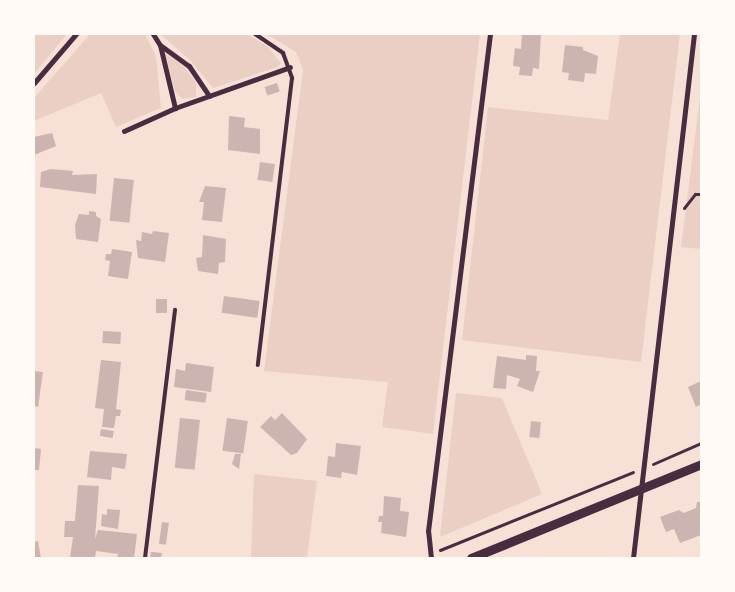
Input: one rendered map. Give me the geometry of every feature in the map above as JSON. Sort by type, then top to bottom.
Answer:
[{"type":"street","points":[[34,83],[76,34]]},
{"type":"street","points":[[153,34],[160,45],[175,108]]},
{"type":"street","points":[[431,556],[428,531],[490,34]]},
{"type":"street","points":[[633,558],[674,223],[694,34]]},
{"type":"street","points":[[160,45],[189,66],[209,96]]},
{"type":"street","points":[[124,131],[175,108],[290,67]]},
{"type":"street","points":[[471,558],[701,464]]},
{"type":"lane","points":[[255,34],[283,53],[290,67],[292,78],[258,365]]},
{"type":"lane","points":[[145,558],[175,310]]},
{"type":"path","points":[[674,223],[695,194],[701,194]]},
{"type":"path","points":[[431,556],[643,469],[701,443]]},
{"type":"shaded area","points":[[34,34],[67,34],[34,74]]},
{"type":"shaded area","points":[[90,34],[145,34],[156,56],[161,108],[116,127],[101,93],[34,121],[34,98]]},
{"type":"shaded area","points":[[160,34],[247,34],[267,46],[281,63],[278,67],[213,88],[190,60]]},
{"type":"shaded area","points":[[266,34],[480,34],[433,434],[382,427],[388,382],[264,371],[303,70],[296,52]]},
{"type":"shaded area","points":[[620,34],[680,34],[641,362],[462,340],[488,107],[608,120]]},
{"type":"shaded area","points":[[165,53],[183,66],[196,82],[196,97],[182,99],[175,91]]},
{"type":"shaded area","points":[[701,89],[701,249],[681,247]]},
{"type":"shaded area","points":[[456,393],[502,398],[542,494],[440,537]]},
{"type":"shaded area","points":[[254,474],[317,481],[307,558],[251,558]]},
{"type":"building","points":[[522,34],[541,34],[539,69],[533,68],[532,76],[519,75],[520,67],[513,66],[515,48],[521,49]]},
{"type":"building","points":[[565,45],[583,47],[583,50],[598,56],[596,74],[585,73],[584,82],[568,80],[569,73],[562,72]]},
{"type":"building","points":[[277,83],[280,92],[267,96],[265,87]]},
{"type":"building","points":[[229,116],[245,118],[244,127],[260,129],[260,154],[228,150]]},
{"type":"building","points":[[52,133],[56,146],[34,155],[34,137]]},
{"type":"building","points":[[260,162],[275,164],[272,182],[257,180]]},
{"type":"building","points":[[51,169],[73,171],[72,175],[97,174],[96,194],[40,187],[41,172]]},
{"type":"building","points":[[114,178],[134,180],[129,223],[110,221]]},
{"type":"building","points":[[205,186],[226,188],[222,222],[202,220],[204,202],[199,202]]},
{"type":"building","points":[[89,211],[96,212],[96,216],[101,219],[98,242],[76,239],[75,225],[79,214],[89,215]]},
{"type":"building","points":[[153,231],[169,233],[165,262],[138,258],[136,240],[141,241],[142,232],[152,234]]},
{"type":"building","points":[[203,235],[226,239],[225,262],[219,263],[218,274],[198,271],[196,258],[202,257]]},
{"type":"building","points":[[112,249],[132,252],[128,279],[108,276],[110,261],[105,260],[106,254],[111,254]]},
{"type":"building","points":[[224,296],[260,301],[257,318],[222,313]]},
{"type":"building","points":[[156,299],[167,299],[167,313],[156,313]]},
{"type":"building","points":[[103,331],[121,332],[120,344],[102,343]]},
{"type":"building","points":[[526,355],[537,356],[536,371],[540,371],[533,392],[517,386],[520,379],[507,375],[506,389],[493,388],[497,356],[526,360]]},
{"type":"building","points":[[101,360],[121,362],[116,409],[121,410],[120,416],[116,416],[114,428],[102,427],[104,409],[95,408]]},
{"type":"building","points":[[186,363],[214,367],[211,392],[174,387],[176,369],[185,371]]},
{"type":"building","points":[[34,371],[43,372],[38,407],[34,406]]},
{"type":"building","points":[[701,381],[701,404],[696,407],[688,387]]},
{"type":"building","points":[[186,390],[207,393],[205,403],[185,400]]},
{"type":"building","points":[[282,413],[307,439],[297,453],[291,455],[260,427],[271,416],[275,420]]},
{"type":"building","points":[[180,418],[200,420],[195,470],[175,468]]},
{"type":"building","points":[[227,418],[248,421],[243,454],[222,451]]},
{"type":"building","points":[[531,421],[541,422],[539,438],[529,437]]},
{"type":"building","points":[[101,429],[114,431],[113,438],[100,436]]},
{"type":"building","points":[[336,443],[361,446],[357,475],[342,472],[341,478],[326,476],[328,456],[335,457]]},
{"type":"building","points":[[34,448],[41,449],[39,470],[34,470]]},
{"type":"building","points":[[90,451],[127,454],[125,469],[112,467],[111,480],[87,477]]},
{"type":"building","points":[[235,454],[241,454],[239,469],[232,464]]},
{"type":"building","points":[[78,485],[99,486],[95,539],[98,530],[137,534],[134,558],[117,558],[118,554],[96,551],[95,557],[70,558],[73,537],[64,537],[65,521],[75,521]]},
{"type":"building","points":[[384,496],[401,498],[400,511],[409,512],[406,537],[381,533],[382,522],[378,522],[379,516],[383,516]]},
{"type":"building","points":[[697,502],[701,502],[701,535],[680,543],[674,529],[666,532],[660,517],[679,510],[684,513],[696,508]]},
{"type":"building","points":[[107,509],[120,510],[118,529],[101,526],[102,514],[107,515]]},
{"type":"building","points":[[162,522],[169,523],[166,545],[159,544]]},
{"type":"building","points":[[38,541],[41,558],[34,558],[34,542]]},
{"type":"building","points":[[151,552],[162,553],[161,558],[150,558]]}]
